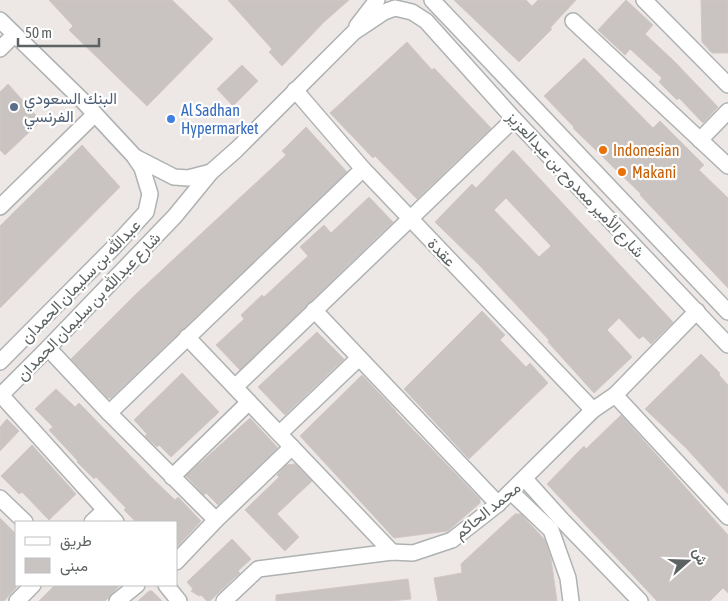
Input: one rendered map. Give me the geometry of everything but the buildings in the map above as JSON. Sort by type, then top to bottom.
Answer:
[{"type":"street","points":[[0,20],[95,114],[134,156],[174,177],[188,178],[211,172],[236,150],[354,32],[376,0]]},
{"type":"street","name":"شارع الأمير ممدوح بن عبدالعزيز","points":[[432,0],[728,312]]},
{"type":"street","points":[[644,0],[728,85]]},
{"type":"street","name":"شارع الأمير ممدوح بن عبدالعزيز","points":[[354,32],[384,12],[395,8],[412,12],[426,21],[514,120],[728,345]]},
{"type":"street","points":[[574,20],[728,166]]},
{"type":"street","points":[[0,49],[14,35]]},
{"type":"street","name":"عقدة","points":[[295,90],[363,169],[593,410]]},
{"type":"street","points":[[700,140],[728,111]]},
{"type":"street","points":[[0,207],[95,114]]},
{"type":"street","points":[[235,387],[514,120]]},
{"type":"street","name":"عبدالله بن سليمان الحمدان","points":[[0,362],[146,212],[150,194],[142,168],[134,156]]},
{"type":"street","points":[[109,413],[363,169]]},
{"type":"street","name":"شارع عبدالله بن سليمان الحمدان","points":[[0,395],[175,216],[211,172]]},
{"type":"street","points":[[314,310],[498,504]]},
{"type":"street","name":"محمد الحاكم","points":[[224,601],[258,569],[392,552],[413,553],[452,540],[498,504],[593,410],[615,395],[697,311]]},
{"type":"street","points":[[187,337],[392,552]]},
{"type":"street","points":[[48,348],[109,413],[216,520]]},
{"type":"street","points":[[280,433],[359,358]]},
{"type":"street","points":[[0,395],[115,521]]},
{"type":"street","points":[[615,395],[728,516]]},
{"type":"street","points":[[172,477],[249,402]]},
{"type":"street","points":[[178,560],[216,520],[292,448]]},
{"type":"street","points":[[525,478],[561,519],[640,601]]},
{"type":"street","points":[[511,492],[551,530],[568,578],[571,601]]},
{"type":"street","points":[[0,498],[23,521]]},
{"type":"street","points":[[93,521],[105,510]]},
{"type":"street","points":[[17,601],[31,586]]},
{"type":"street","points":[[117,601],[136,586]]},
{"type":"street","points":[[167,586],[179,601]]},
{"type":"place","name":"البنك السعودي الفرنسي","points":[[14,107]]},
{"type":"place","name":"Al Sadhan Hypermarket","points":[[171,119]]},
{"type":"place","name":"Indonesian","points":[[603,150]]},
{"type":"place","name":"Makani","points":[[622,172]]}]
